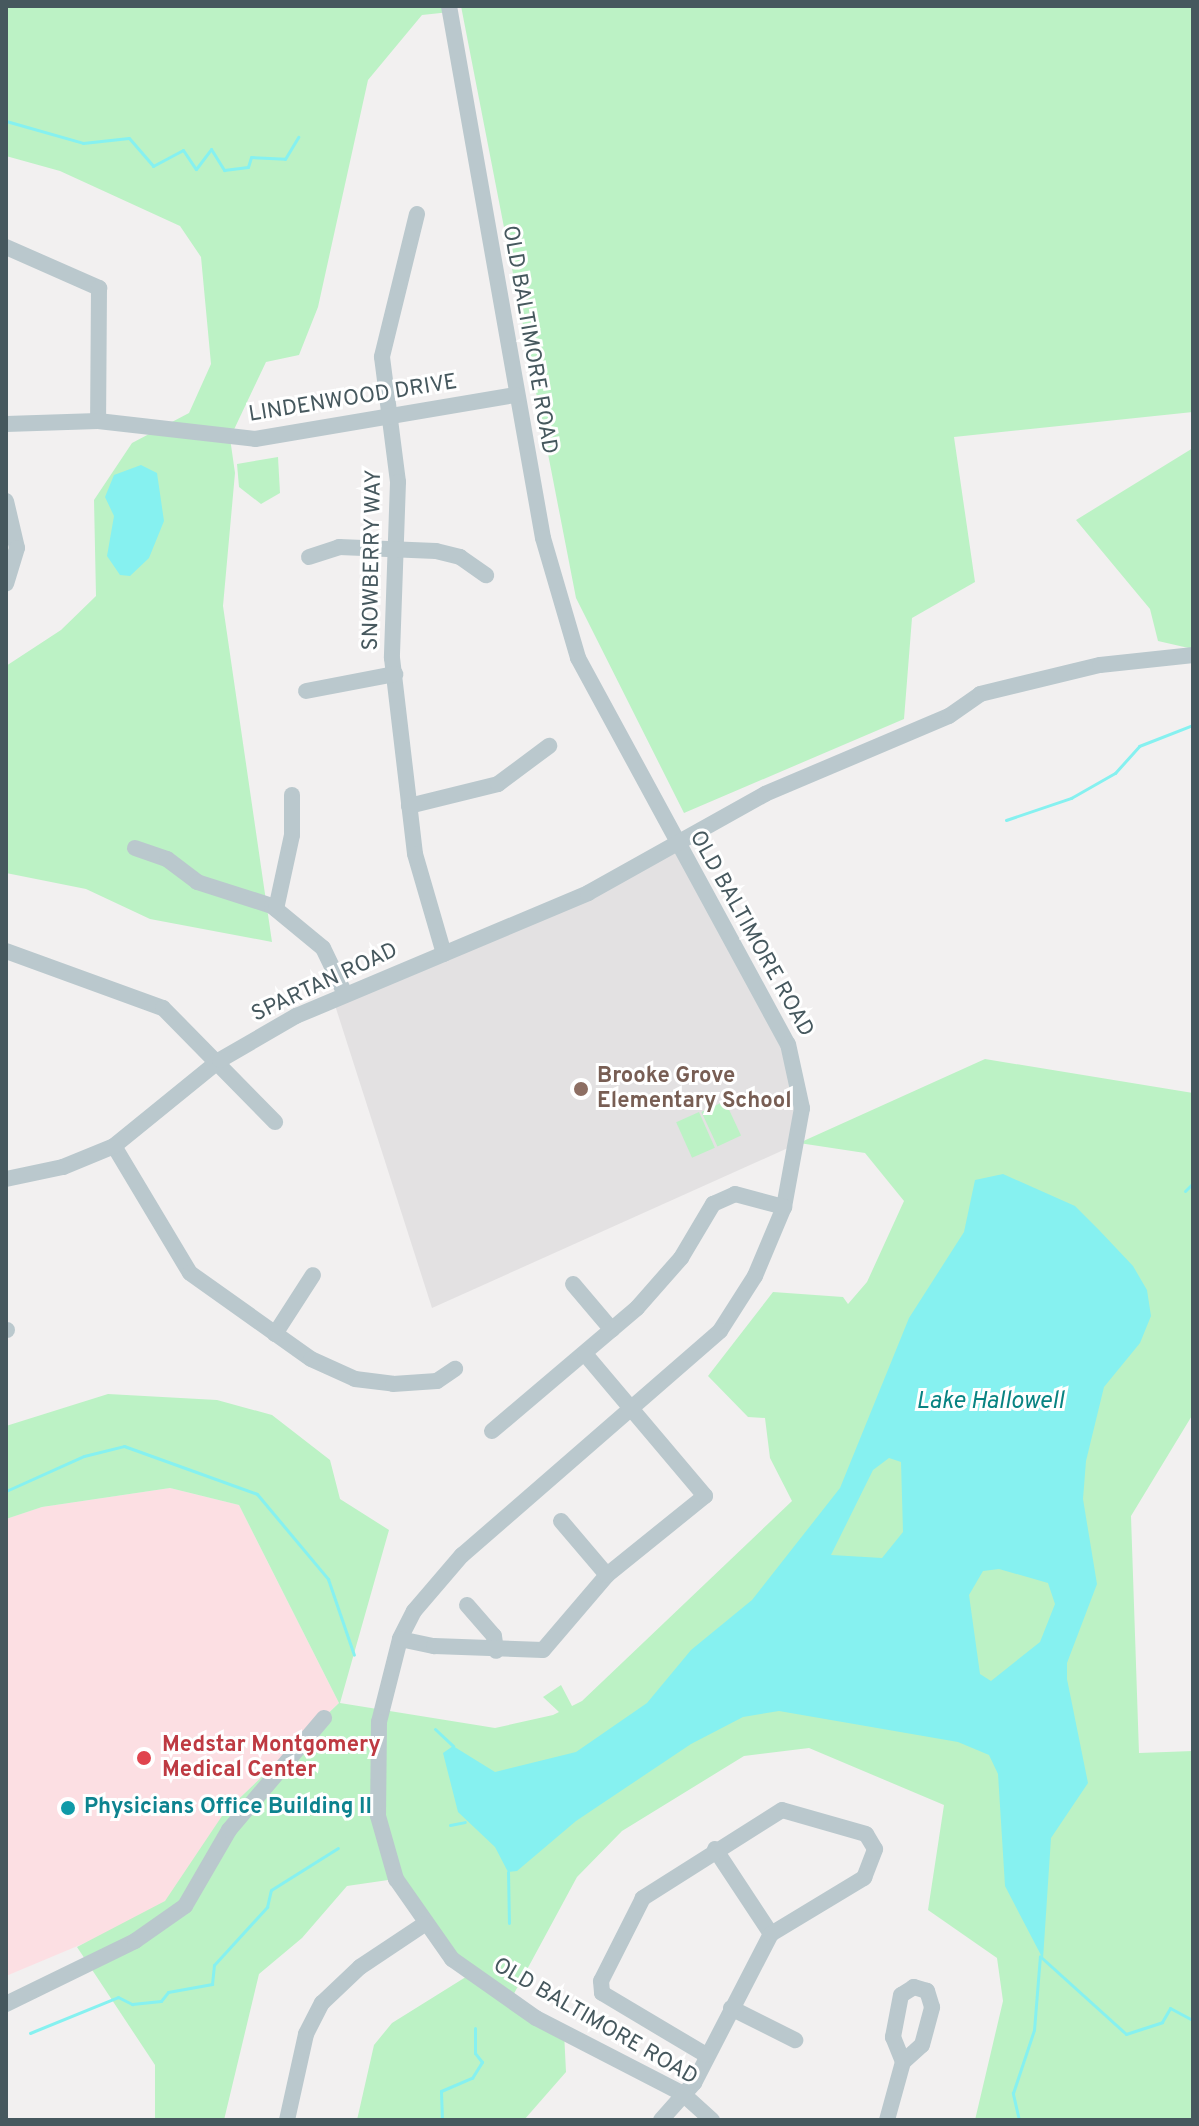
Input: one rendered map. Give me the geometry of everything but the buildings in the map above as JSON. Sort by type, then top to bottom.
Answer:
[{"type":"street","name":"OLD BALTIMORE ROAD","points":[[449,6],[515,395],[543,538],[578,658],[799,1074],[798,1149],[784,1207],[755,1276],[720,1331],[444,1573],[400,1639],[379,1722],[378,1816],[396,1879],[423,1925],[470,1975],[536,2018],[683,2094],[712,2120]]},
{"type":"street","name":"SNOWBERRY WAY","points":[[417,214],[414,246],[385,337],[398,482],[394,550],[395,674],[422,893],[444,954]]},
{"type":"street","points":[[6,247],[99,288],[98,421]]},
{"type":"street","name":"LINDENWOOD DRIVE","points":[[6,424],[98,421],[255,439],[515,395]]},
{"type":"street","points":[[6,501],[17,548],[6,583]]},
{"type":"street","points":[[309,557],[339,547],[394,550],[460,557],[486,575]]},
{"type":"street","name":"SPARTAN ROAD","points":[[6,1179],[63,1167],[114,1146],[220,1060],[345,994],[588,893],[765,794],[949,716],[980,694],[1100,665],[1193,655]]},
{"type":"street","points":[[306,691],[395,674]]},
{"type":"street","points":[[409,806],[498,784],[549,746]]},
{"type":"street","points":[[276,909],[292,835],[292,795]]},
{"type":"street","points":[[135,848],[167,859],[197,882],[276,909],[323,948],[345,994]]},
{"type":"street","points":[[6,951],[163,1008],[220,1060],[275,1122]]},
{"type":"street","points":[[114,1146],[190,1273],[275,1334],[332,1370],[373,1383],[437,1381],[455,1369]]},
{"type":"street","points":[[492,1431],[612,1330],[663,1279],[723,1196],[756,1197],[784,1207]]},
{"type":"street","points":[[275,1334],[313,1275]]},
{"type":"street","points":[[573,1284],[612,1330]]},
{"type":"street","points":[[400,1639],[496,1651],[543,1650],[607,1575],[705,1496],[585,1354]]},
{"type":"street","points":[[561,1521],[607,1575]]},
{"type":"street","points":[[467,1605],[494,1636],[496,1651]]},
{"type":"street","points":[[6,2004],[135,1941],[185,1906],[229,1830],[324,1718]]},
{"type":"street","points":[[661,2120],[683,2094],[706,2055],[771,1934],[864,1878],[873,1842],[789,1809],[715,1849],[643,1898],[601,1981],[607,2000],[706,2055]]},
{"type":"street","points":[[715,1849],[771,1934]]},
{"type":"street","points":[[287,2120],[306,2034],[322,2003],[360,1967],[423,1925]]},
{"type":"street","points":[[731,2008],[795,2040]]},
{"type":"street","points":[[887,2120],[903,2062]]},
{"type":"shaded area","name":"Brooke Grove Elementary School","points":[[677,843],[788,1044],[799,1143],[432,1308],[333,999],[374,987]]},
{"type":"shaded area","name":"Medstar Montgomery Medical Center","points":[[170,1488],[239,1505],[339,1703],[224,1813],[196,1872],[165,1901],[130,1924],[6,1976],[6,1519],[42,1507]]},
{"type":"green space","points":[[6,6],[449,6],[450,12],[422,15],[368,80],[318,307],[299,355],[266,362],[230,438],[235,473],[223,606],[272,942],[150,919],[86,889],[6,873],[6,666],[61,630],[96,596],[94,500],[132,443],[189,413],[211,364],[201,257],[180,226],[60,171],[6,156]]},
{"type":"green space","points":[[461,6],[1193,6],[1193,412],[954,437],[975,582],[912,618],[904,719],[684,813],[576,598]]},
{"type":"green space","points":[[1193,448],[1193,649],[1158,641],[1150,609],[1076,520]]},
{"type":"green space","points":[[278,457],[280,493],[261,504],[239,487],[237,464]]},
{"type":"green space","points":[[985,1059],[1193,1093],[1193,1414],[1131,1516],[1139,1753],[1193,1751],[1193,2120],[975,2120],[1003,2001],[997,1958],[928,1910],[944,1805],[809,1748],[744,1756],[622,1831],[577,1877],[510,2001],[564,2032],[566,2072],[524,2120],[357,2120],[374,2045],[392,2023],[469,1975],[395,1879],[347,1886],[302,1938],[259,1974],[224,2120],[155,2120],[155,2065],[77,1947],[165,1901],[224,1813],[339,1703],[239,1505],[170,1488],[42,1507],[6,1519],[6,1426],[108,1394],[217,1400],[272,1415],[330,1460],[340,1499],[389,1530],[340,1703],[495,1728],[553,1715],[559,1712],[543,1697],[561,1685],[572,1706],[582,1701],[792,1501],[770,1458],[765,1418],[748,1417],[708,1376],[773,1292],[843,1297],[848,1304],[867,1282],[904,1201],[865,1153],[799,1143]]},
{"type":"green space","points":[[725,1101],[741,1135],[717,1146],[701,1112]]},
{"type":"green space","points":[[699,1112],[715,1148],[692,1158],[676,1122]]},
{"type":"water","points":[[141,465],[157,473],[164,521],[149,558],[130,576],[120,575],[107,556],[114,516],[105,497],[114,475]]},
{"type":"water","name":"Lake Hallowell","points":[[1003,1174],[1075,1206],[1133,1266],[1147,1290],[1151,1316],[1140,1343],[1104,1387],[1086,1461],[1083,1499],[1097,1584],[1067,1663],[1067,1679],[1088,1783],[1051,1838],[1043,1959],[1005,1886],[998,1774],[989,1755],[958,1742],[779,1711],[743,1717],[691,1744],[576,1821],[517,1871],[508,1872],[495,1847],[458,1812],[443,1753],[453,1746],[495,1772],[576,1752],[647,1703],[691,1650],[752,1600],[840,1488],[909,1318],[964,1232],[975,1180]],"holes":[[[889,1458],[901,1462],[903,1532],[882,1558],[831,1555],[873,1470]],[[999,1569],[1048,1583],[1055,1604],[1040,1642],[991,1681],[980,1674],[969,1595],[983,1571]]]},
{"type":"waterway","points":[[6,121],[83,143],[129,138],[153,166],[183,150],[196,169],[211,149],[224,170],[248,167],[251,157],[285,159],[298,137]]},
{"type":"waterway","points":[[1006,820],[1071,798],[1115,773],[1139,746],[1193,725]]},
{"type":"waterway","points":[[1185,1191],[1193,1183]]},
{"type":"waterway","points":[[6,1491],[84,1456],[124,1446],[257,1494],[328,1579],[354,1655]]},
{"type":"waterway","points":[[435,1729],[453,1746]]},
{"type":"waterway","points":[[450,1825],[465,1822]]},
{"type":"waterway","points":[[30,2033],[118,1997],[132,2004],[161,2001],[168,1992],[212,1984],[214,1965],[267,1907],[271,1890],[338,1848]]},
{"type":"waterway","points":[[508,1872],[509,1923]]},
{"type":"waterway","points":[[1019,2120],[1013,2093],[1034,2030],[1040,1956]]},
{"type":"waterway","points":[[1042,1958],[1126,2034],[1162,2022],[1170,2008],[1193,2020]]},
{"type":"waterway","points":[[442,2120],[441,2091],[472,2078],[482,2062],[475,2053],[475,2028]]},
{"type":"place","name":"Brooke Grove Elementary School","points":[[581,1089]]},
{"type":"place","name":"Medstar Montgomery Medical Center","points":[[144,1758]]},
{"type":"place","name":"Physicians Office Building II","points":[[68,1808]]}]
